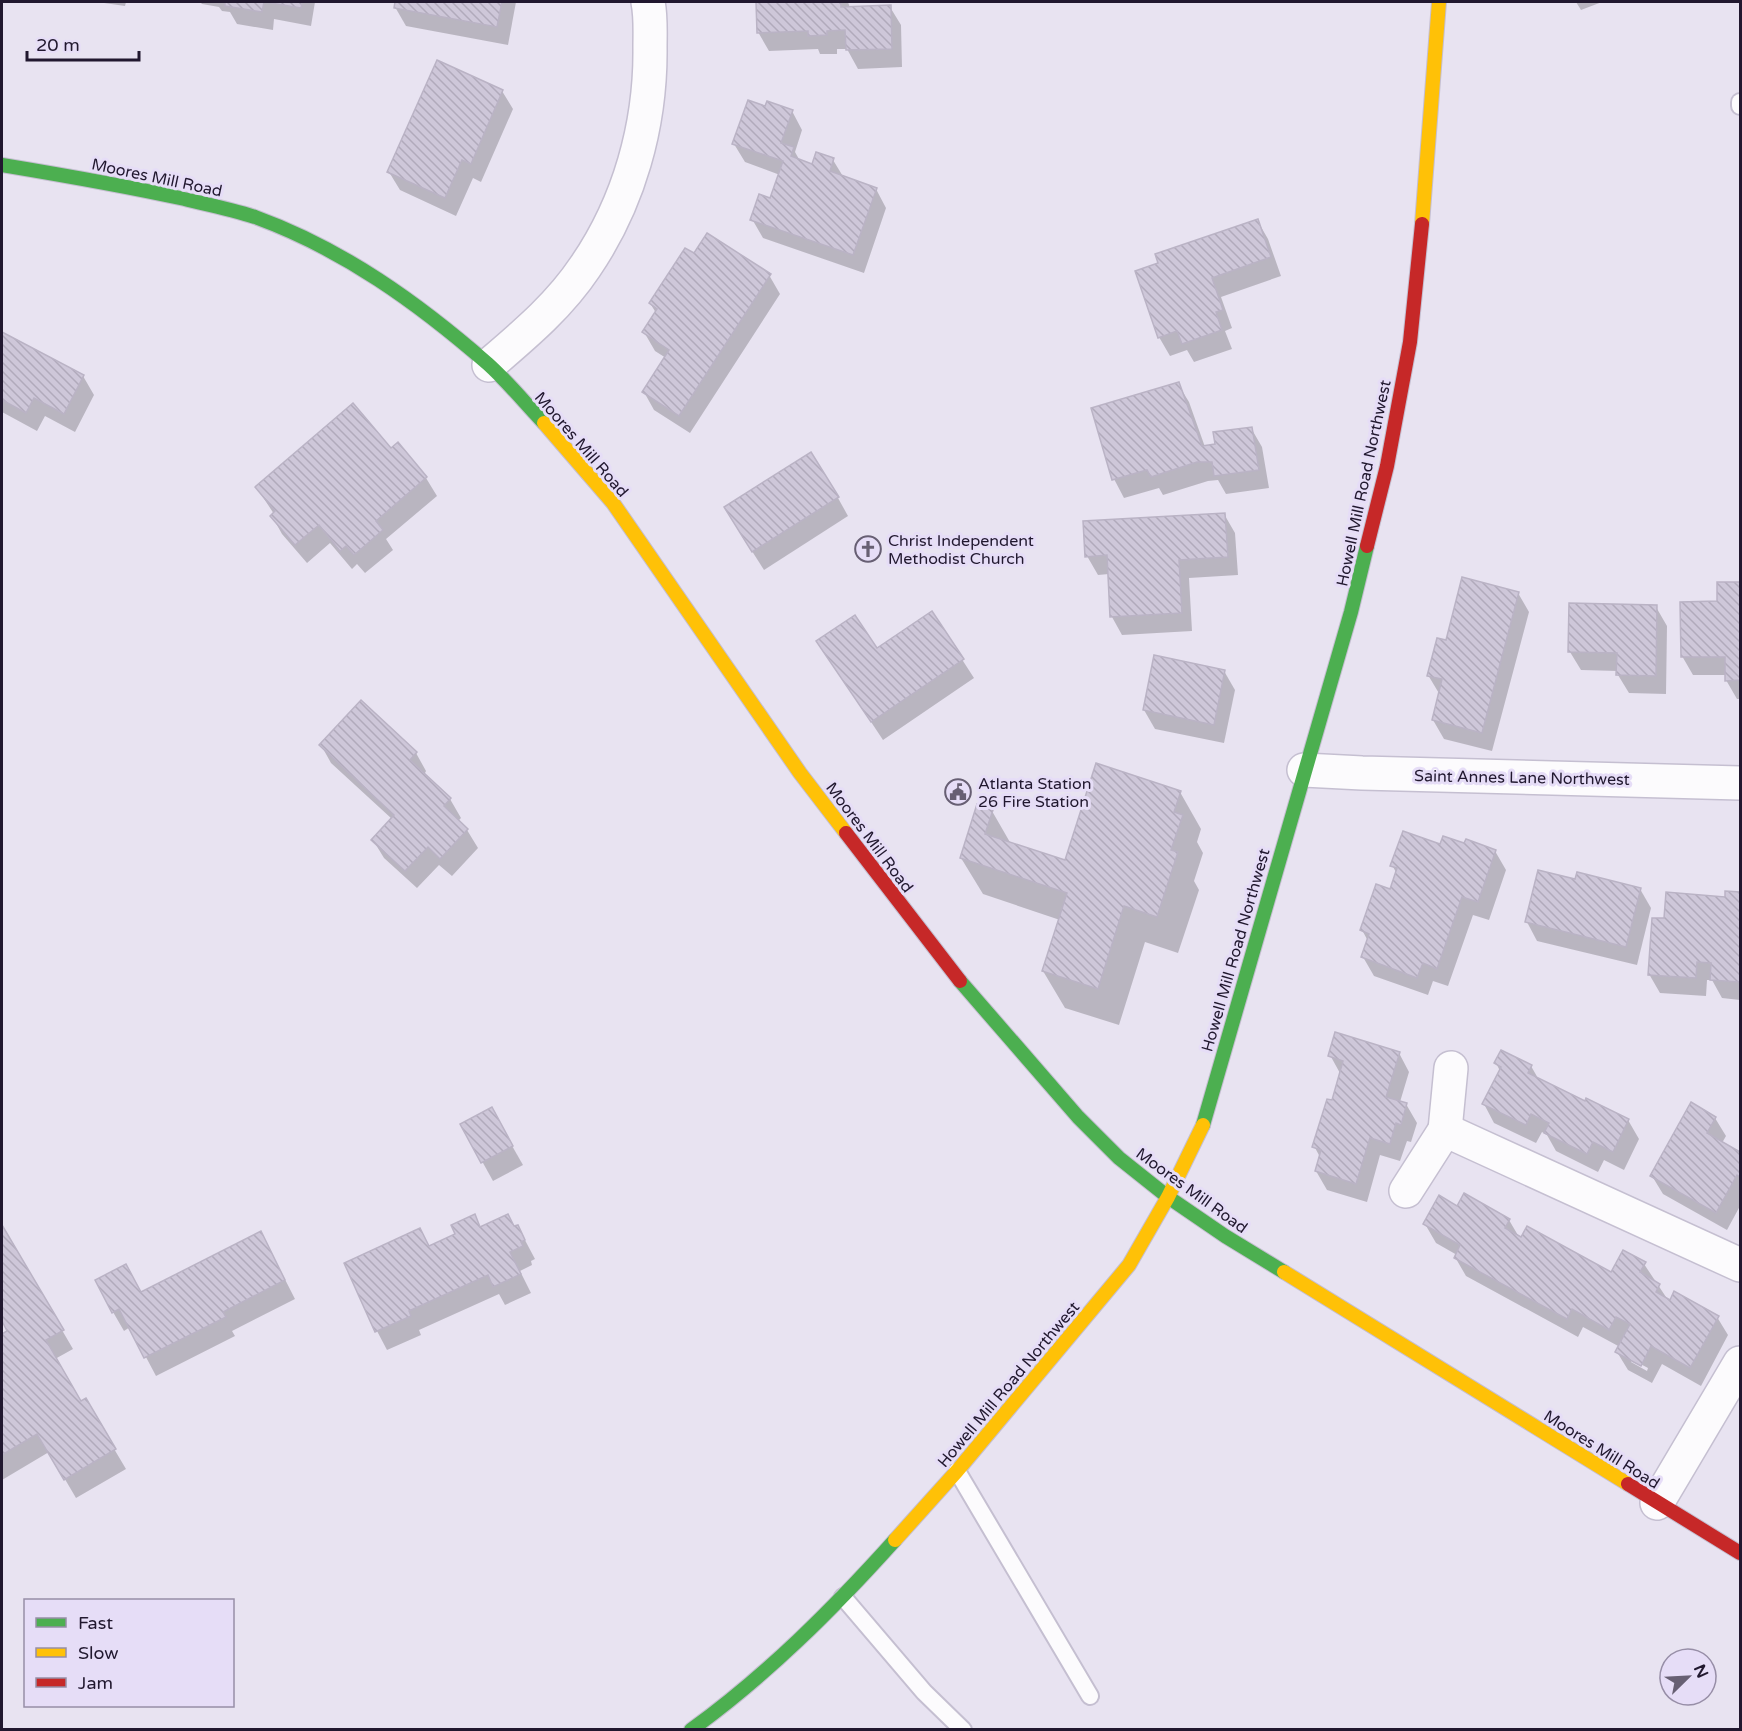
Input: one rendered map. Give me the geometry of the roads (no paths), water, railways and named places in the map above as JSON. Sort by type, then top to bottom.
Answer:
[{"type":"street","points":[[489,365],[542,319],[585,268],[618,209],[640,146],[651,80],[648,2]]},
{"type":"street","name":"Howell Mill Road Northwest","points":[[691,1730],[734,1699],[843,1597],[957,1470],[1129,1265],[1168,1197],[1204,1122],[1351,612],[1387,466],[1410,342],[1425,200],[1439,2]]},
{"type":"street","name":"Moores Mill Road","points":[[2,165],[119,184],[254,217],[350,261],[398,292],[489,365],[563,443],[613,503],[800,773],[964,986],[1078,1117],[1119,1158],[1168,1197],[1235,1242],[1740,1553]]},
{"type":"street","name":"Saint Annes Lane Northwest","points":[[1304,770],[1740,783]]},
{"type":"street","points":[[1406,1191],[1445,1130],[1451,1068]]},
{"type":"street","points":[[1445,1130],[1740,1265]]},
{"type":"street","points":[[1657,1503],[1740,1363]]},
{"type":"lane","points":[[957,1470],[1090,1696]]},
{"type":"lane","points":[[843,1597],[924,1692],[963,1730]]},
{"type":"place","name":"Christ Independent Methodist Church","points":[[868,549]]},
{"type":"place","name":"Atlanta Station 26 Fire Station","points":[[958,792]]}]
